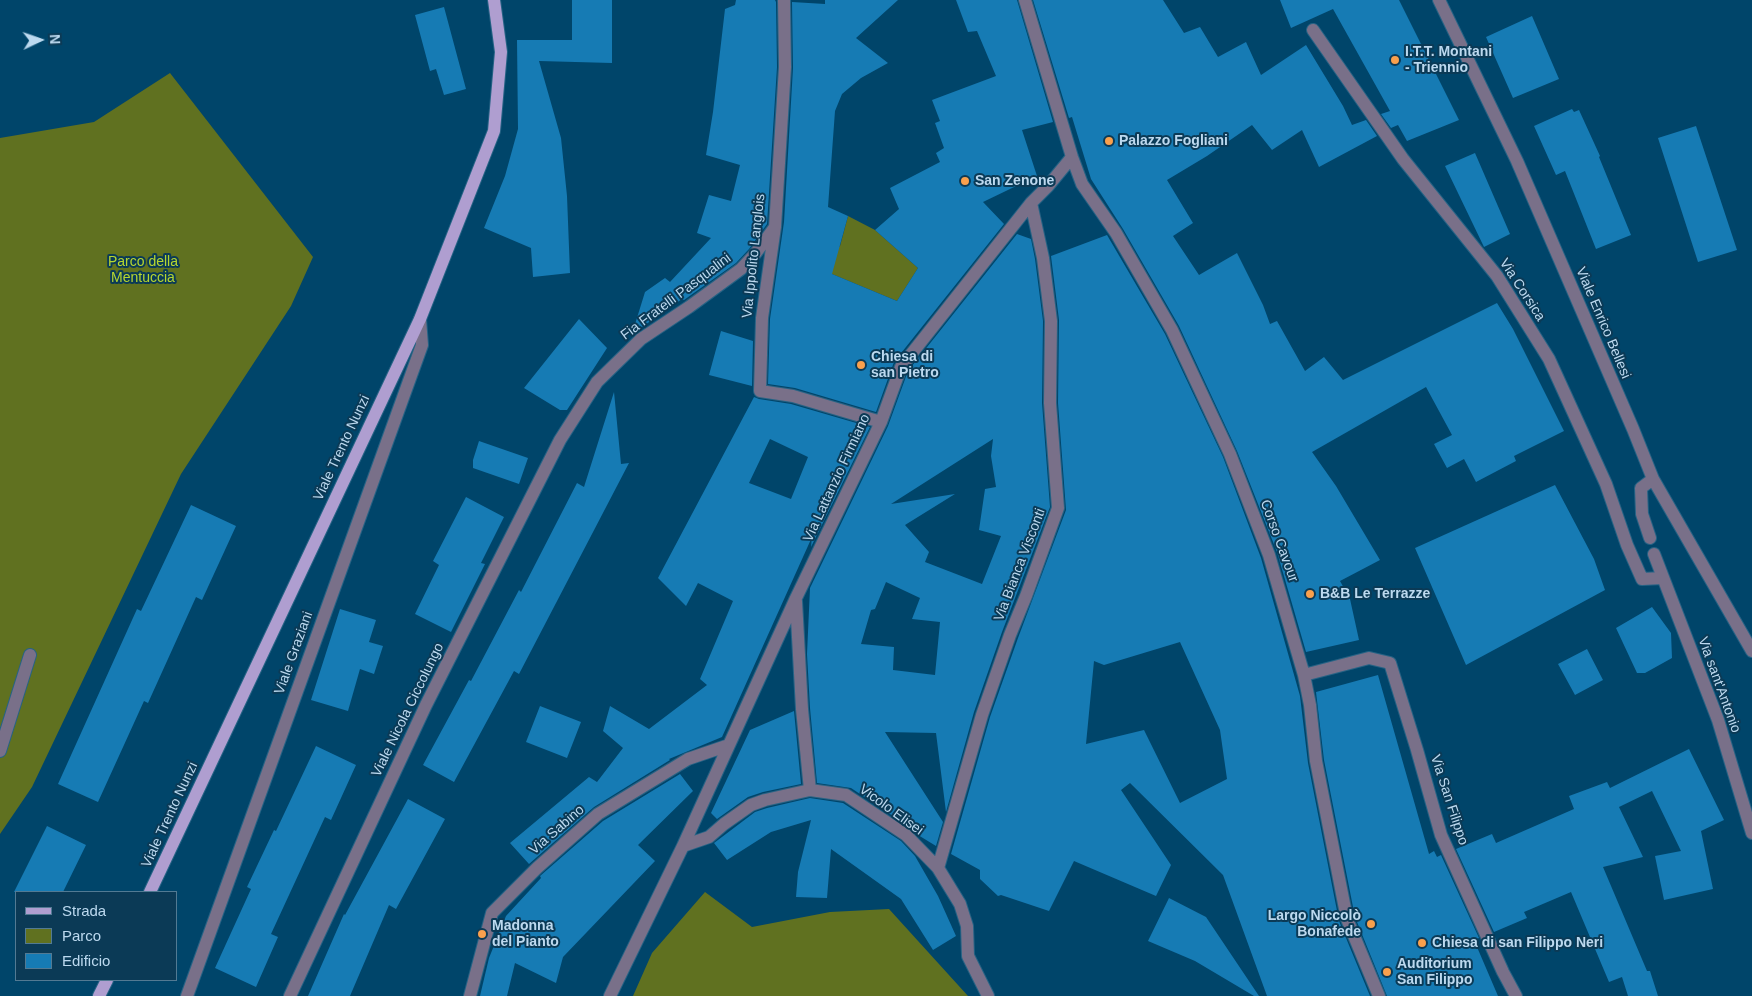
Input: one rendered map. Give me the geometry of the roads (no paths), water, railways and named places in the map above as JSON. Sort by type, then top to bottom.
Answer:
[{"type":"main road","name":"Viale Trento Nunzi","points":[[150,891],[420,319],[494,130],[501,52],[494,0]]},
{"type":"main road","points":[[99,996],[106,981]]},
{"type":"street","name":"Via Ippolito Langlois","points":[[784,0],[785,67],[774,227],[762,318],[760,391],[793,396],[881,422]]},
{"type":"street","name":"Corso Cavour","points":[[1025,0],[1072,157],[1082,184],[1116,233],[1172,330],[1230,454],[1274,570],[1304,674],[1310,705],[1316,761],[1348,919],[1379,996]]},
{"type":"street","name":"Viale Enrico Bellesi","points":[[1439,0],[1517,161],[1653,479],[1752,652]]},
{"type":"street","name":"Via Corsica","points":[[1313,30],[1403,159],[1503,285],[1549,359],[1606,484],[1626,545],[1642,579],[1663,578]]},
{"type":"street","name":"Via Lattanzio Firmiano","points":[[610,996],[683,846],[796,598],[881,422],[901,367],[1031,203],[1072,157]]},
{"type":"street","name":"Via Bianca Visconti","points":[[938,868],[982,715],[1058,508],[1050,403],[1051,321],[1043,258],[1031,203]]},
{"type":"street","name":"Fia Fratelli Pasqualini","points":[[560,440],[597,382],[640,339],[689,307],[741,269],[755,254],[774,227]]},
{"type":"street","name":"Viale Graziani","points":[[187,996],[422,345],[420,319]]},
{"type":"street","name":"Viale Nicola Ciccolungo","points":[[290,996],[426,705],[560,440]]},
{"type":"street","points":[[1650,538],[1642,514],[1640,488],[1653,479]]},
{"type":"street","name":"Via sant'Antonio","points":[[1654,554],[1718,720],[1752,833]]},
{"type":"street","points":[[796,598],[802,709],[810,790]]},
{"type":"street","points":[[0,752],[30,655]]},
{"type":"street","name":"Via San Filippo","points":[[1304,674],[1368,658],[1390,663],[1441,835],[1503,972],[1516,996]]},
{"type":"street","name":"Via Sabino","points":[[470,996],[492,913],[537,868],[598,814],[688,759],[728,745]]},
{"type":"street","name":"Vicolo Elisei","points":[[683,846],[709,837],[752,805],[765,800],[810,790],[846,795],[906,835],[938,868],[960,904],[967,926],[968,956],[988,996]]},
{"type":"place","name":"I.T.T. Montani - Triennio","points":[[1395,60]]},
{"type":"place","name":"Palazzo Fogliani","points":[[1109,141]]},
{"type":"place","name":"San Zenone","points":[[965,181]]},
{"type":"place","name":"Chiesa di san Pietro","points":[[861,365]]},
{"type":"place","name":"B&B Le Terrazze","points":[[1310,594]]},
{"type":"place","name":"Largo Niccolò Bonafede","points":[[1371,924]]},
{"type":"place","name":"Madonna del Pianto","points":[[482,934]]},
{"type":"place","name":"Chiesa di san Filippo Neri","points":[[1422,943]]},
{"type":"place","name":"Auditorium San Filippo","points":[[1387,972]]},
{"type":"park label","name":"Parco della Mentuccia","points":[[143,270]]}]
